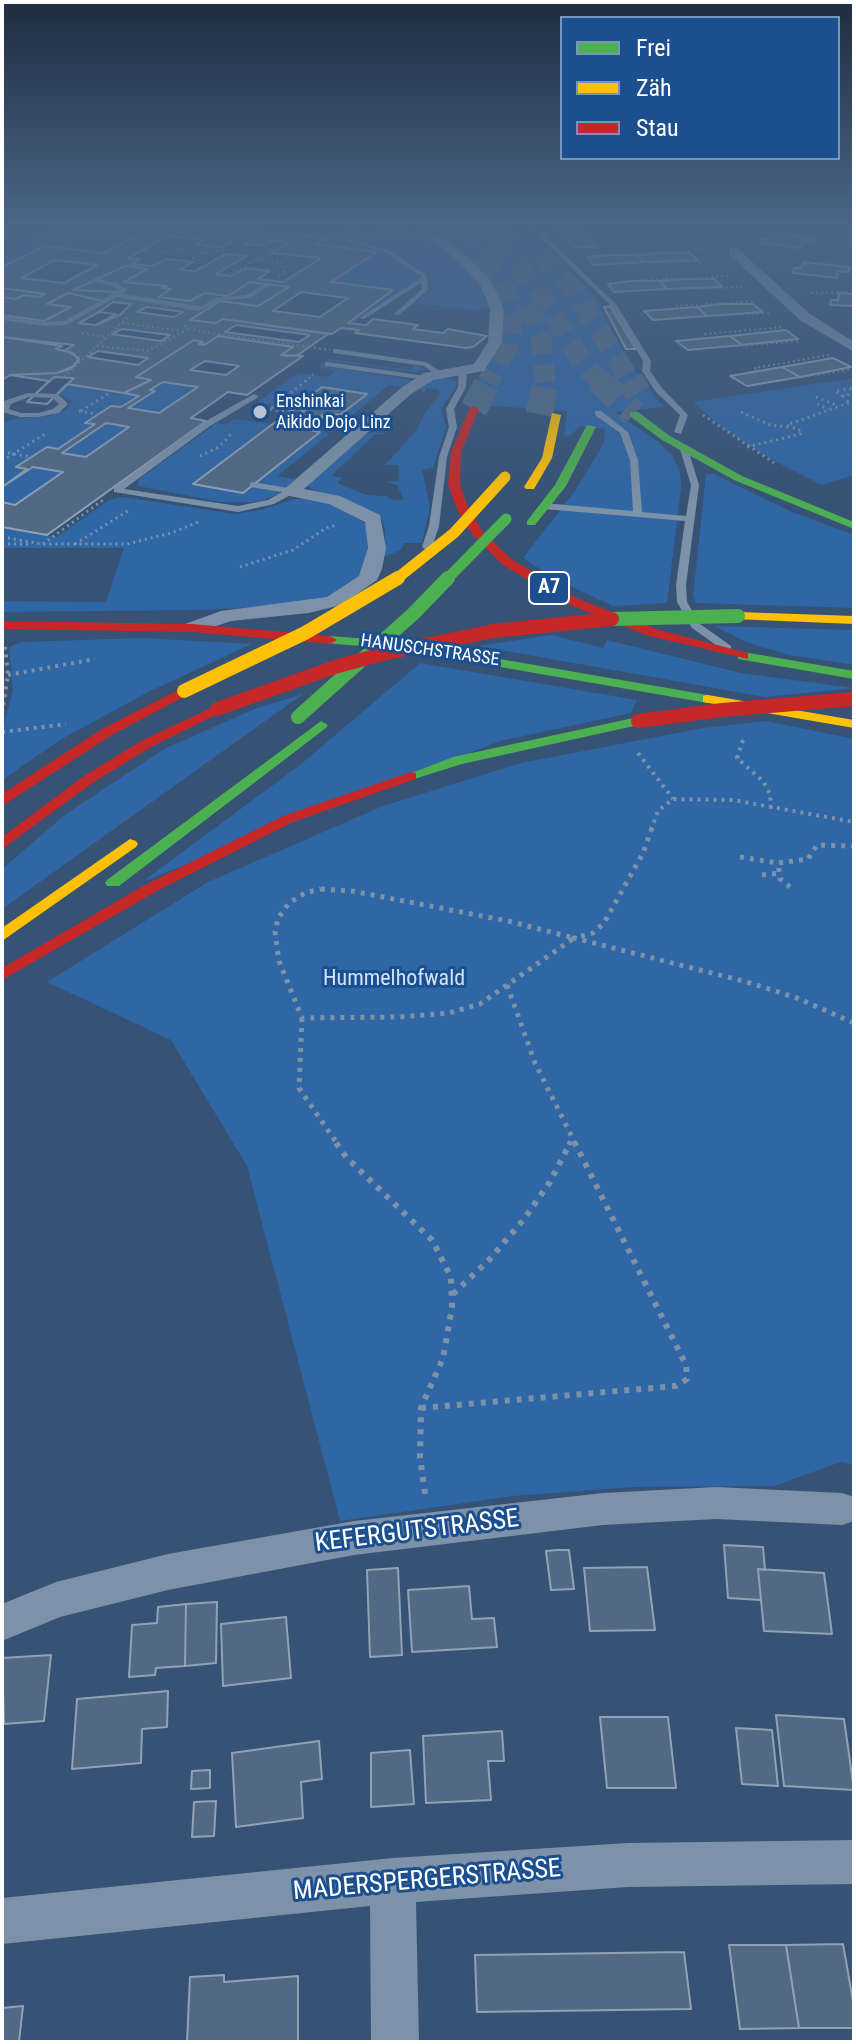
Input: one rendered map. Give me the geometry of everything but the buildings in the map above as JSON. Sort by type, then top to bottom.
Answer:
[{"type":"main road","name":"A7","points":[[474,409],[456,452],[454,484],[461,505],[477,533],[507,562],[602,615],[654,633],[740,656],[854,675]]},
{"type":"main road","points":[[656,413],[681,440]]},
{"type":"main road","points":[[634,414],[716,457],[738,478],[854,526]]},
{"type":"main road","points":[[292,722],[423,605],[520,504],[547,458],[543,418]]},
{"type":"main road","points":[[484,576],[544,506],[574,463],[595,420]]},
{"type":"main road","points":[[2,801],[107,732],[305,633],[388,586],[454,533],[519,457]]},
{"type":"main road","points":[[2,844],[89,779],[146,744],[217,709],[347,664],[493,631],[626,618],[738,616],[854,620]]},
{"type":"main road","name":"HANUSCHSTRASSE","points":[[5,630],[192,628],[320,636],[411,647],[854,724]]},
{"type":"main road","points":[[377,677],[430,628]]},
{"type":"main road","points":[[2,975],[151,888],[288,819],[458,760],[638,721],[722,710],[854,699]]},
{"type":"main road","points":[[102,891],[327,721]]},
{"type":"main road","points":[[2,936],[141,835]]},
{"type":"main road","points":[[2,965],[77,909]]},
{"type":"street","points":[[291,491],[433,376],[479,368],[495,342],[496,320]]},
{"type":"street","points":[[810,320],[854,348]]},
{"type":"street","points":[[192,628],[228,615],[309,607],[334,601],[386,564],[377,548],[374,519],[334,500],[291,491]]},
{"type":"street","name":"KEFERGUTSTRASSE","points":[[2,1623],[56,1600],[168,1572],[354,1538],[603,1509],[716,1503],[842,1509]]},
{"type":"street","name":"MADERSPERGERSTRASSE","points":[[2,1921],[393,1881],[628,1865],[854,1862]]},
{"type":"street","points":[[393,1881],[395,2042]]},
{"type":"lane","points":[[19,320],[45,324],[71,320]]},
{"type":"lane","points":[[616,320],[659,390],[684,415],[681,440],[694,476],[692,519],[681,585],[683,607],[702,631],[740,656]]},
{"type":"lane","points":[[623,320],[647,361],[648,374]]},
{"type":"lane","points":[[333,350],[426,364],[433,376]]},
{"type":"lane","points":[[328,364],[433,376]]},
{"type":"lane","points":[[386,564],[416,555],[431,541],[443,457],[453,427],[450,409],[462,387],[463,372]]},
{"type":"lane","points":[[28,395],[55,396],[64,404],[56,411],[38,415],[5,412],[7,403],[28,395]]},
{"type":"lane","points":[[117,490],[211,422],[254,396]]},
{"type":"lane","points":[[595,420],[624,432],[634,460],[638,514]]},
{"type":"lane","points":[[253,485],[291,491]]},
{"type":"lane","points":[[117,490],[238,509],[271,502],[291,491]]},
{"type":"lane","points":[[544,506],[692,519]]},
{"type":"path","points":[[64,377],[124,320]]},
{"type":"path","points":[[184,320],[189,329]]},
{"type":"path","points":[[121,323],[182,331]]},
{"type":"path","points":[[709,338],[705,334],[793,326]]},
{"type":"path","points":[[97,346],[148,351],[189,329],[333,350]]},
{"type":"path","points":[[726,347],[803,340]]},
{"type":"path","points":[[761,371],[755,368],[838,353]]},
{"type":"path","points":[[806,359],[812,362]]},
{"type":"path","points":[[783,380],[854,369]]},
{"type":"path","points":[[648,374],[775,464]]},
{"type":"path","points":[[848,402],[835,391],[854,391]]},
{"type":"path","points":[[843,396],[854,391]]},
{"type":"path","points":[[816,397],[837,405]]},
{"type":"path","points":[[789,427],[787,425],[854,401]]},
{"type":"path","points":[[817,404],[830,409]]},
{"type":"path","points":[[270,409],[300,414]]},
{"type":"path","points":[[741,412],[770,425],[789,427],[803,433],[747,447]]},
{"type":"path","points":[[2,452],[32,457]]},
{"type":"path","points":[[2,537],[42,544],[117,490]]},
{"type":"path","points":[[74,545],[134,507]]},
{"type":"path","points":[[2,544],[135,542],[171,533],[203,518]]},
{"type":"path","points":[[240,567],[293,550],[326,528],[374,519]]},
{"type":"path","points":[[2,713],[8,675],[5,630]]},
{"type":"path","points":[[8,675],[95,659]]},
{"type":"path","points":[[2,732],[38,728]]},
{"type":"path","points":[[737,758],[763,781],[770,794],[771,809]]},
{"type":"path","points":[[302,1018],[399,1017],[449,1013],[480,1004],[574,938],[593,933],[604,923],[643,853],[658,811],[673,799],[733,800],[854,822]]},
{"type":"path","points":[[740,857],[778,863],[808,859],[817,845],[854,846]]},
{"type":"path","points":[[778,863],[780,879],[790,887]]},
{"type":"path","points":[[762,875],[780,873]]},
{"type":"path","points":[[431,1528],[420,1458],[421,1408],[443,1358],[453,1294],[448,1267],[432,1240],[346,1157],[299,1088],[302,1018],[279,961],[275,932],[278,918],[289,903],[305,893],[321,889],[352,891],[508,921],[747,982],[797,998],[854,1023]]},
{"type":"path","points":[[421,1408],[676,1386],[687,1379],[686,1365],[535,1063],[507,985]]},
{"type":"path","points":[[453,1294],[489,1260],[524,1219],[550,1182],[573,1137]]},
{"type":"green space","points":[[505,320],[606,320],[642,381],[664,407],[615,412],[658,442],[672,455],[680,472],[681,488],[667,603],[613,606],[557,580],[523,558],[575,491],[604,443],[605,429],[580,426],[570,436],[564,435],[567,411],[464,404],[501,344]]},
{"type":"green space","points":[[329,359],[410,370],[416,365],[426,369],[414,372],[330,361],[324,366],[411,380],[406,388],[389,385],[350,417],[340,415],[366,394],[322,387],[294,408],[258,402],[298,373],[328,377],[335,371],[319,367]]},
{"type":"green space","points":[[442,377],[455,381],[457,385],[441,409],[446,427],[433,468],[422,470],[430,507],[422,543],[404,543],[401,550],[384,557],[385,528],[380,516],[350,501],[313,490],[308,485],[366,434],[374,432],[389,434],[375,434],[331,476],[343,478],[337,483],[366,495],[404,499],[397,485],[386,482],[399,481],[398,465],[385,465],[416,431],[439,396],[439,389],[427,388],[424,393],[419,389],[429,381]]},
{"type":"green space","points":[[854,378],[854,475],[822,485],[765,456],[726,431],[693,402]]},
{"type":"green space","points":[[163,382],[198,387],[159,413],[128,408],[154,392],[150,390]]},
{"type":"green space","points":[[67,384],[139,396],[121,407],[111,406],[86,422],[95,424],[58,449],[47,447],[17,466],[27,469],[2,485],[2,423],[65,411],[73,402],[58,393]]},
{"type":"green space","points":[[234,419],[273,424],[243,493],[320,432],[330,433],[277,476],[295,479],[278,494],[258,502],[220,502],[138,486],[139,479],[217,423],[226,425]]},
{"type":"green space","points":[[106,423],[129,427],[86,457],[62,453]]},
{"type":"green space","points":[[33,467],[63,472],[15,505],[2,502],[2,487]]},
{"type":"green space","points":[[706,474],[713,474],[790,511],[854,535],[854,608],[696,603],[693,596]]},
{"type":"green space","points":[[123,497],[234,514],[261,510],[294,499],[312,499],[337,506],[366,524],[368,554],[359,579],[325,599],[291,605],[204,610],[2,612],[2,601],[106,602],[124,548],[2,548],[2,527],[57,537],[109,500]]},
{"type":"green space","points":[[715,626],[854,630],[854,665],[789,655],[746,642]]},
{"type":"green space","points":[[552,635],[603,648],[607,640],[741,673],[854,688],[765,697],[478,646]]},
{"type":"green space","points":[[141,638],[252,644],[148,692],[60,740],[2,780],[2,731],[13,691],[9,647],[22,642]]},
{"type":"green space","points":[[420,663],[637,700],[631,713],[500,741],[142,882],[300,765]]},
{"type":"green space","points":[[303,694],[2,909],[2,869],[66,814],[164,749],[257,708]]},
{"type":"green space","name":"Hummelhofwald","points":[[766,721],[854,739],[854,1465],[841,1462],[774,1486],[635,1487],[513,1496],[340,1521],[247,1166],[171,1040],[47,982],[208,882],[383,806],[521,763],[703,728]]},
{"type":"tunnel","points":[[488,382],[508,346],[513,320]]},
{"type":"tunnel","points":[[534,320],[541,335],[545,382]]},
{"type":"tunnel","points":[[558,320],[583,363],[599,381]]},
{"type":"tunnel","points":[[593,320],[631,382]]},
{"type":"tunnel","points":[[474,409],[489,380]]},
{"type":"tunnel","points":[[539,414],[546,380]]},
{"type":"tunnel","points":[[630,380],[638,393]]},
{"type":"tunnel","points":[[599,381],[634,414]]},
{"type":"traffic: fast","points":[[634,414],[666,438],[738,478],[854,526]]},
{"type":"traffic: fast","points":[[531,523],[560,486],[591,427]]},
{"type":"traffic: fast","points":[[298,717],[413,614],[506,519]]},
{"type":"traffic: fast","points":[[612,619],[738,616]]},
{"type":"traffic: fast","points":[[330,640],[396,645],[708,699]]},
{"type":"traffic: fast","points":[[743,656],[854,675]]},
{"type":"traffic: fast","points":[[411,776],[458,760],[638,721]]},
{"type":"traffic: fast","points":[[113,883],[321,725]]},
{"type":"traffic: slow","points":[[530,487],[547,458],[556,415]]},
{"type":"traffic: slow","points":[[184,691],[305,633],[388,586],[454,533],[505,477]]},
{"type":"traffic: slow","points":[[738,616],[854,620]]},
{"type":"traffic: slow","points":[[708,699],[854,724]]},
{"type":"traffic: slow","points":[[2,936],[130,844]]},
{"type":"traffic: jam","points":[[474,409],[456,452],[454,484],[461,505],[477,533],[507,562],[574,602],[654,633],[743,656]]},
{"type":"traffic: jam","points":[[217,709],[335,667],[382,654],[493,631],[612,619]]},
{"type":"traffic: jam","points":[[2,625],[192,628],[330,640]]},
{"type":"traffic: jam","points":[[2,801],[107,732],[184,691]]},
{"type":"traffic: jam","points":[[638,721],[722,710],[854,699]]},
{"type":"traffic: jam","points":[[2,844],[89,779],[146,744],[217,709]]},
{"type":"traffic: jam","points":[[2,975],[151,888],[288,819],[411,776]]},
{"type":"place","name":"Enshinkai Aikido Dojo Linz","points":[[260,412]]}]
